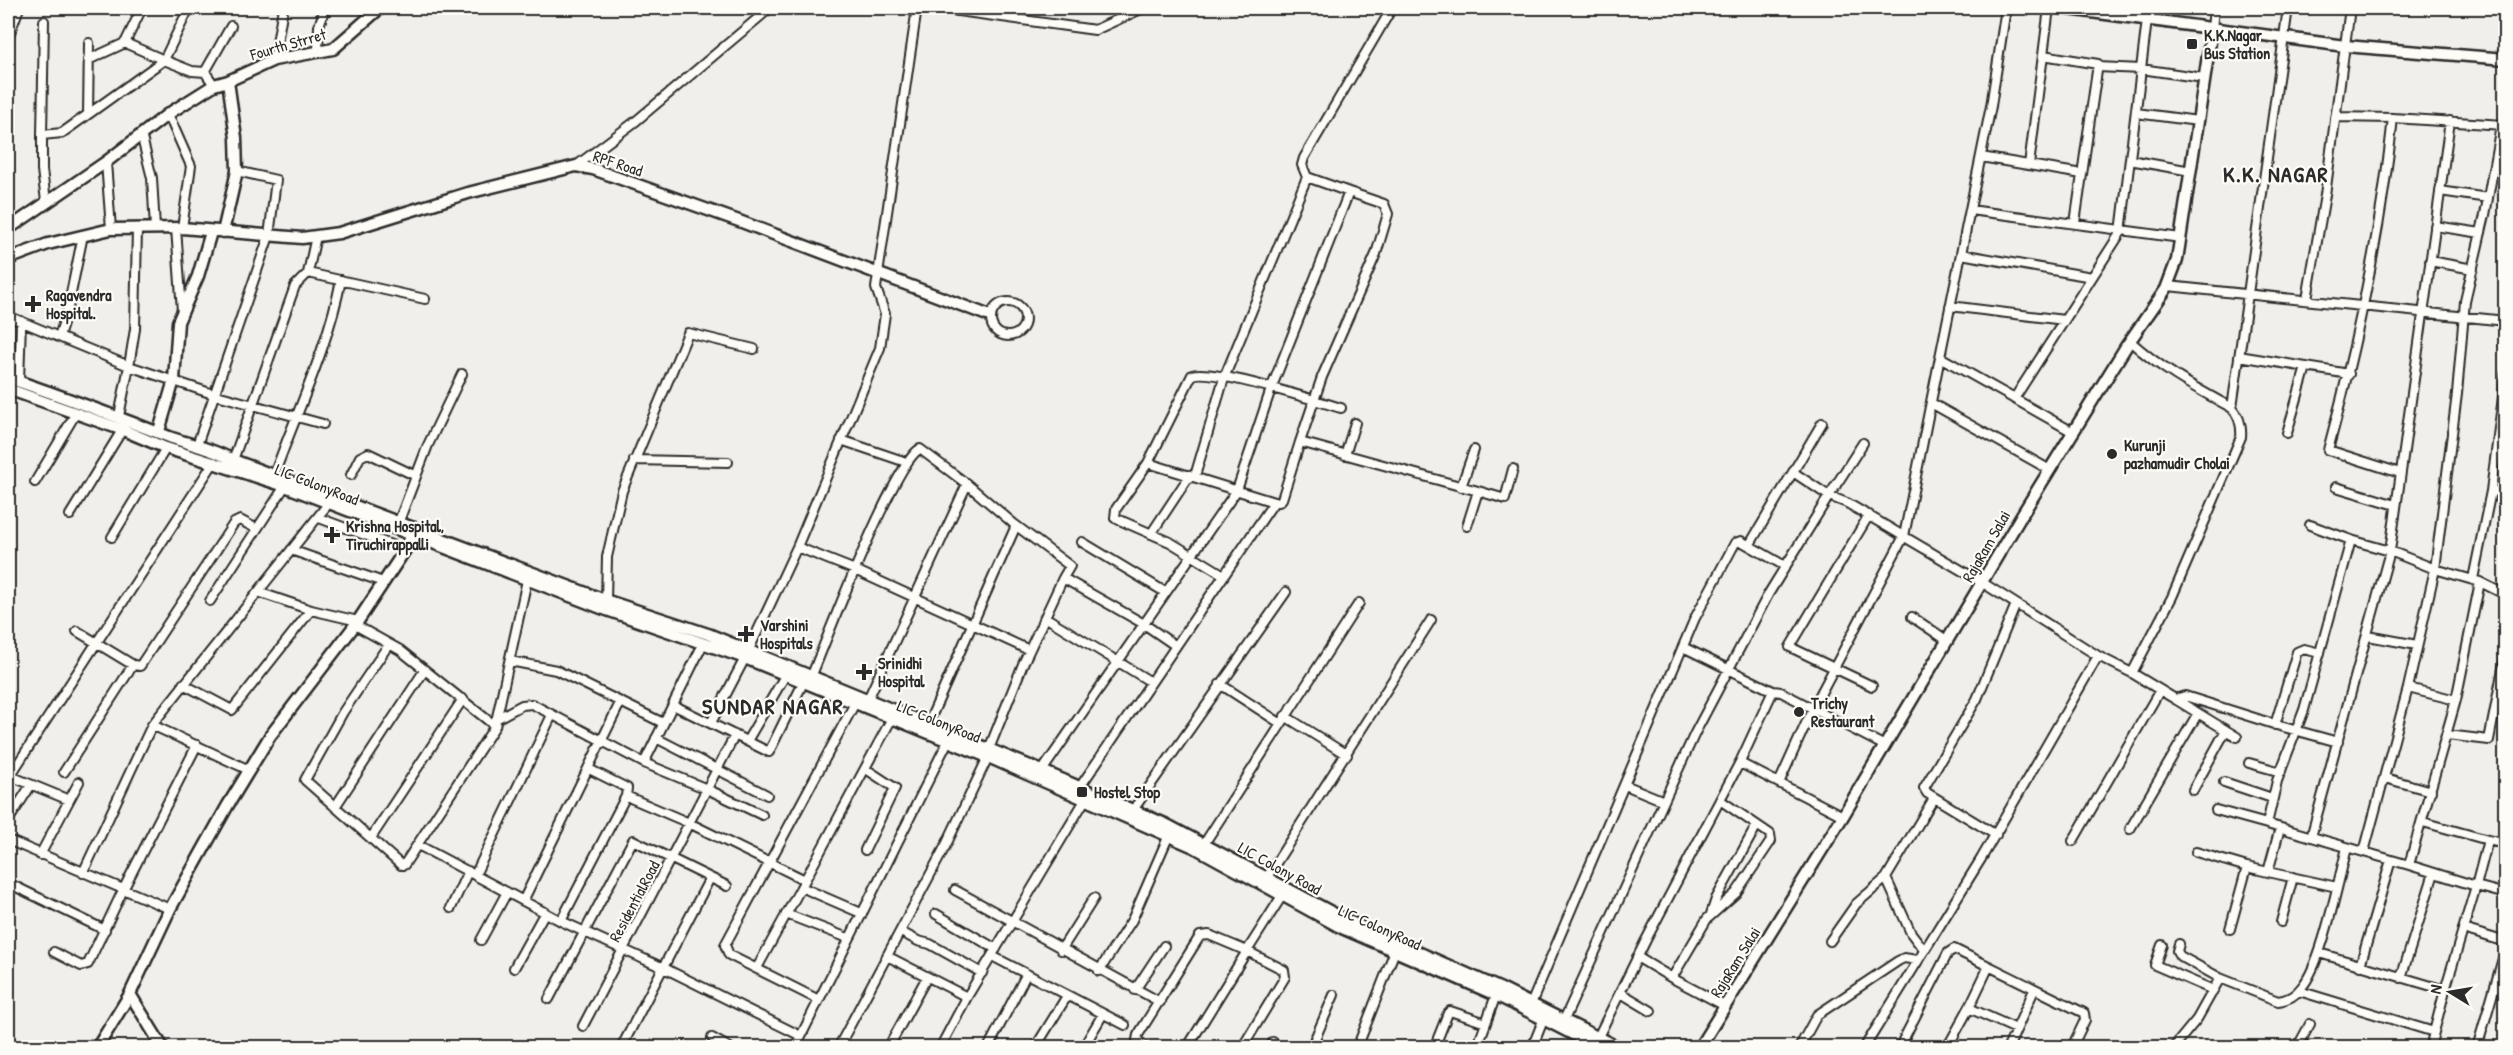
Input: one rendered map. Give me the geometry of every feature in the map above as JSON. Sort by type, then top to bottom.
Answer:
[{"type":"main road","name":"Fourth Strret","points":[[8,229],[106,162],[168,114],[214,85],[274,60],[333,49],[381,8]]},
{"type":"main road","points":[[2061,8],[2095,10],[2147,20],[2345,46],[2505,59]]},
{"type":"main road","name":"RajaRam Salai","points":[[1699,1047],[1843,816],[2049,470],[2130,341],[2168,286],[2177,260],[2181,238],[2211,29]]},
{"type":"main road","points":[[223,232],[237,171],[236,138],[228,81]]},
{"type":"main road","name":"RPF Road","points":[[8,259],[42,246],[111,229],[179,228],[302,238],[339,233],[483,189],[576,166],[592,169],[878,272],[990,316]]},
{"type":"main road","points":[[159,431],[174,380],[178,322],[198,276],[211,232]]},
{"type":"main road","name":"LIC ColonyRoad","points":[[8,378],[123,422],[166,448],[214,462],[232,463],[274,475],[331,501],[605,604],[703,644],[746,654],[868,699],[1085,793]]},
{"type":"main road","name":"LIC ColonyRoad","points":[[8,389],[76,413],[159,431],[197,445],[285,486],[399,522],[413,533],[527,580],[708,634],[786,674],[808,678],[855,703],[892,718],[934,729],[948,741],[1042,771],[1169,835],[1200,844],[1344,924],[1496,995],[1537,1011],[1580,1043],[1599,1042]]},
{"type":"main road","points":[[97,1047],[130,994],[170,909],[249,770],[270,736],[357,623],[405,550],[413,533]]},
{"type":"main road","name":"LIC Colony Road","points":[[1085,793],[1133,810],[1267,878],[1285,891]]},
{"type":"main road","points":[[1396,947],[1537,1011],[1564,1020],[1599,1042],[1619,1047]]},
{"type":"main road","points":[[130,994],[163,1047]]},
{"type":"street","points":[[8,38],[19,8]]},
{"type":"street","points":[[88,60],[125,43],[142,8]]},
{"type":"street","points":[[42,135],[62,134],[164,60],[189,8]]},
{"type":"street","points":[[274,60],[284,8]]},
{"type":"street","points":[[318,51],[319,26],[326,8]]},
{"type":"street","points":[[576,166],[636,121],[770,8]]},
{"type":"street","points":[[711,723],[797,547],[880,348],[885,319],[877,295],[878,272],[917,8]]},
{"type":"street","points":[[936,8],[1095,30],[1143,8]]},
{"type":"street","points":[[1152,534],[1193,476],[1224,378],[1307,177],[1302,165],[1304,158],[1392,8]]},
{"type":"street","points":[[1779,783],[1813,708],[1904,536],[1991,106],[2006,8]]},
{"type":"street","points":[[2028,165],[2049,8]]},
{"type":"street","points":[[2211,29],[2214,8]]},
{"type":"street","points":[[2232,408],[2288,8]]},
{"type":"street","points":[[2307,299],[2325,195],[2350,8]]},
{"type":"street","points":[[2014,399],[2121,232],[2147,20]]},
{"type":"street","points":[[44,21],[42,170],[46,201]]},
{"type":"street","points":[[205,72],[231,26]]},
{"type":"street","points":[[88,114],[89,43]]},
{"type":"street","points":[[125,43],[192,71],[205,72]]},
{"type":"street","points":[[2043,55],[2098,64],[2098,67],[2141,69],[2204,78]]},
{"type":"street","points":[[2075,223],[2098,67]]},
{"type":"street","points":[[205,72],[214,85]]},
{"type":"street","points":[[2136,113],[2198,121]]},
{"type":"street","points":[[168,114],[191,166],[179,228],[182,312]]},
{"type":"street","points":[[2335,117],[2503,125],[2464,316],[2457,394],[2435,569],[2408,688],[2364,852]]},
{"type":"street","points":[[2393,118],[2386,187],[2365,306],[2328,450],[2400,473]]},
{"type":"street","points":[[2311,837],[2390,551],[2450,121]]},
{"type":"street","points":[[141,134],[152,178],[155,228]]},
{"type":"street","points":[[1981,157],[2082,174]]},
{"type":"street","points":[[2130,160],[2191,171]]},
{"type":"street","points":[[106,162],[111,229]]},
{"type":"street","points":[[197,445],[269,236],[276,180],[237,171]]},
{"type":"street","points":[[1148,463],[1274,502],[1280,502],[1282,499],[1313,400],[1376,254],[1388,214],[1384,204],[1307,177]]},
{"type":"street","points":[[2440,191],[2488,198]]},
{"type":"street","points":[[1042,771],[1237,490],[1271,388],[1349,192]]},
{"type":"street","points":[[1970,210],[2075,223],[2121,232],[2181,238]]},
{"type":"street","points":[[2435,226],[2481,233]]},
{"type":"street","points":[[70,515],[123,422],[135,329],[137,228]]},
{"type":"street","points":[[59,337],[68,308],[82,235]]},
{"type":"street","points":[[232,463],[295,286],[308,273],[316,236]]},
{"type":"street","points":[[1961,254],[2092,277]]},
{"type":"street","points":[[2430,261],[2473,269]]},
{"type":"street","points":[[308,273],[425,299]]},
{"type":"street","points":[[274,475],[318,358],[341,280]]},
{"type":"street","points":[[2168,286],[2505,321]]},
{"type":"street","points":[[1006,301],[1016,303],[1022,308],[1025,317],[1023,328],[1014,337],[999,336],[991,327],[990,316],[996,307],[1006,301]]},
{"type":"street","points":[[1950,306],[2064,320]]},
{"type":"street","points":[[8,316],[129,366],[213,394],[323,424]]},
{"type":"street","points":[[19,381],[21,321]]},
{"type":"street","points":[[605,604],[607,557],[622,491],[688,333],[754,349]]},
{"type":"street","points":[[2130,341],[2161,368],[2232,408],[2240,421],[2241,438],[2172,597],[2133,673]]},
{"type":"street","points":[[2239,356],[2349,374]]},
{"type":"street","points":[[1940,357],[2073,432]]},
{"type":"street","points":[[2287,433],[2306,367]]},
{"type":"street","points":[[399,522],[428,445],[462,374]]},
{"type":"street","points":[[2409,866],[2456,700],[2491,491],[2505,374]]},
{"type":"street","points":[[1224,575],[1152,534],[1117,520],[1114,515],[1148,463],[1192,375],[1224,378],[1271,388],[1341,408]]},
{"type":"street","points":[[1931,403],[2049,470]]},
{"type":"street","points":[[35,482],[76,413]]},
{"type":"street","points":[[1345,455],[1355,423]]},
{"type":"street","points":[[1750,544],[1822,423]]},
{"type":"street","points":[[841,440],[906,462]]},
{"type":"street","points":[[1300,442],[1504,499],[1513,469]]},
{"type":"street","points":[[1564,1020],[1695,734],[1728,669],[1785,566],[1863,443]]},
{"type":"street","points":[[112,537],[166,448]]},
{"type":"street","points":[[673,705],[769,752],[808,678],[855,570],[906,462],[920,449],[1070,566],[1029,650],[989,753],[946,845],[838,1047]]},
{"type":"street","points":[[1461,487],[1474,450]]},
{"type":"street","points":[[351,475],[360,457],[368,453],[416,476]]},
{"type":"street","points":[[634,460],[728,462]]},
{"type":"street","points":[[69,800],[9,776],[214,462]]},
{"type":"street","points":[[1792,472],[1829,496],[1847,502],[1869,515],[1983,583],[2098,656],[2133,673],[2237,737]]},
{"type":"street","points":[[868,699],[967,484]]},
{"type":"street","points":[[210,601],[285,486]]},
{"type":"street","points":[[2336,487],[2396,506]]},
{"type":"street","points":[[1467,526],[1478,491]]},
{"type":"street","points":[[2491,491],[2505,494]]},
{"type":"street","points":[[83,873],[152,725],[331,501]]},
{"type":"street","points":[[940,1047],[1151,682],[1274,502]]},
{"type":"street","points":[[1869,515],[1790,647],[1872,686]]},
{"type":"street","points":[[319,518],[405,550]]},
{"type":"street","points":[[76,631],[137,667],[142,663],[234,523],[240,520],[257,529]]},
{"type":"street","points":[[934,729],[973,623],[1014,532],[1014,524]]},
{"type":"street","points":[[2310,525],[2390,551],[2435,569],[2476,580],[2505,595]]},
{"type":"street","points":[[2266,824],[2272,798],[2304,710],[2351,540]]},
{"type":"street","points":[[1532,1047],[1537,1011],[1625,784],[1695,618],[1735,543],[1741,541],[1750,544],[1785,566]]},
{"type":"street","points":[[1082,542],[1165,592]]},
{"type":"street","points":[[797,547],[855,570],[1029,650]]},
{"type":"street","points":[[291,550],[383,582]]},
{"type":"street","points":[[1063,578],[1144,624],[1176,646]]},
{"type":"street","points":[[389,644],[343,712],[306,778],[306,782],[404,865],[496,723],[527,580]]},
{"type":"street","points":[[258,592],[357,623],[496,723]]},
{"type":"street","points":[[1133,810],[1286,592]]},
{"type":"street","points":[[1200,844],[1359,603]]},
{"type":"street","points":[[1996,835],[1924,791],[1925,783],[1977,699],[2016,604]]},
{"type":"street","points":[[183,684],[232,710],[311,610]]},
{"type":"street","points":[[1045,617],[1151,682]]},
{"type":"street","points":[[1912,617],[1948,641]]},
{"type":"street","points":[[1267,878],[1431,620]]},
{"type":"street","points":[[2368,636],[2417,645]]},
{"type":"street","points":[[644,763],[703,644]]},
{"type":"street","points":[[1683,647],[1781,692],[1885,746]]},
{"type":"street","points":[[2275,725],[2297,652],[2304,649],[2319,653]]},
{"type":"street","points":[[2446,735],[2488,741],[2505,653]]},
{"type":"street","points":[[1864,1047],[1996,835],[2098,656]]},
{"type":"street","points":[[510,661],[556,670],[663,723]]},
{"type":"street","points":[[63,772],[133,665]]},
{"type":"street","points":[[335,807],[424,670]]},
{"type":"street","points":[[747,741],[786,674]]},
{"type":"street","points":[[1220,684],[1347,755]]},
{"type":"street","points":[[2408,688],[2456,700]]},
{"type":"street","points":[[1599,1042],[1637,957],[1740,762],[1773,690]]},
{"type":"street","points":[[2073,841],[2160,690]]},
{"type":"street","points":[[2175,699],[2185,696],[2295,731],[2338,741]]},
{"type":"street","points":[[371,838],[463,699]]},
{"type":"street","points":[[524,899],[620,703]]},
{"type":"street","points":[[819,1000],[729,955],[725,945],[855,703]]},
{"type":"street","points":[[2496,703],[2505,703]]},
{"type":"street","points":[[496,723],[522,705],[532,704],[644,763],[762,815]]},
{"type":"street","points":[[2130,830],[2198,713]]},
{"type":"street","points":[[451,908],[552,715]]},
{"type":"street","points":[[757,968],[892,718]]},
{"type":"street","points":[[152,725],[249,770]]},
{"type":"street","points":[[2193,790],[2226,730]]},
{"type":"street","name":"ResidentialRoad","points":[[583,1026],[735,735]]},
{"type":"street","points":[[656,738],[767,795]]},
{"type":"street","points":[[795,1047],[948,741]]},
{"type":"street","points":[[54,952],[85,966],[88,964],[197,746]]},
{"type":"street","points":[[1740,762],[1843,816]]},
{"type":"street","points":[[2249,763],[2281,772]]},
{"type":"street","points":[[561,921],[627,796],[627,788],[589,769]]},
{"type":"street","points":[[865,850],[895,788],[866,769]]},
{"type":"street","points":[[2385,778],[2431,791]]},
{"type":"street","points":[[40,855],[79,782]]},
{"type":"street","points":[[2224,782],[2272,798]]},
{"type":"street","points":[[8,821],[31,784]]},
{"type":"street","points":[[1625,784],[1664,801]]},
{"type":"street","points":[[627,796],[689,823],[768,862],[803,884],[861,914]]},
{"type":"street","points":[[1830,941],[1856,904],[1886,878],[1934,798]]},
{"type":"street","points":[[1711,915],[1736,893],[1771,841],[1770,834],[1720,800]]},
{"type":"street","points":[[2216,810],[2505,894]]},
{"type":"street","points":[[2423,822],[2505,844]]},
{"type":"street","points":[[1672,978],[1711,915],[1716,899],[1757,825]]},
{"type":"street","points":[[2268,872],[2280,828]]},
{"type":"street","points":[[1099,971],[1132,920],[1169,835]]},
{"type":"street","points":[[8,840],[170,909]]},
{"type":"street","points":[[549,999],[633,840],[727,886]]},
{"type":"street","points":[[2430,1047],[2488,840]]},
{"type":"street","points":[[418,845],[524,899],[561,921],[663,967],[801,1036]]},
{"type":"street","points":[[2179,944],[2177,951],[2180,956],[2220,978],[2278,1001],[2286,1000],[2299,991],[2319,953],[2348,848]]},
{"type":"street","points":[[2196,852],[2247,867],[2337,887]]},
{"type":"street","points":[[2360,966],[2391,860]]},
{"type":"street","points":[[2230,929],[2247,867]]},
{"type":"street","points":[[2402,978],[2434,873]]},
{"type":"street","points":[[2281,922],[2293,877]]},
{"type":"street","points":[[632,1047],[622,1045],[710,878]]},
{"type":"street","points":[[1886,878],[1911,933],[1924,950]]},
{"type":"street","points":[[8,883],[105,930]]},
{"type":"street","points":[[955,890],[1099,971],[1160,1002]]},
{"type":"street","points":[[1187,1047],[1285,891]]},
{"type":"street","points":[[481,940],[507,892]]},
{"type":"street","points":[[1061,950],[1094,898]]},
{"type":"street","points":[[514,969],[545,912]]},
{"type":"street","points":[[786,914],[848,938]]},
{"type":"street","points":[[936,914],[1026,975],[1125,1025]]},
{"type":"street","points":[[2463,929],[2505,942]]},
{"type":"street","points":[[901,932],[918,941],[930,944],[982,973]]},
{"type":"street","points":[[1147,1047],[1137,1040],[1137,1037],[1200,936],[1209,935],[1247,951],[1286,973],[1242,1047]]},
{"type":"street","points":[[2162,945],[2155,965],[2213,990]]},
{"type":"street","points":[[1135,990],[1164,946]]},
{"type":"street","points":[[1357,1047],[1396,947]]},
{"type":"street","points":[[2477,1047],[2505,948]]},
{"type":"street","points":[[1899,1047],[1950,950],[1956,949],[2084,1014],[2085,1020],[2072,1047]]},
{"type":"street","points":[[2319,953],[2445,990]]},
{"type":"street","points":[[887,956],[967,997]]},
{"type":"street","points":[[1637,957],[1725,1006]]},
{"type":"street","points":[[1799,1047],[1817,1016],[1898,961],[1904,958],[1917,960]]},
{"type":"street","points":[[1947,1047],[1989,966]]},
{"type":"street","points":[[988,1047],[1026,975]]},
{"type":"street","points":[[888,1047],[927,977]]},
{"type":"street","points":[[2174,1047],[2197,1019],[2220,978]]},
{"type":"street","points":[[2008,1047],[2034,990]]},
{"type":"street","points":[[2299,991],[2434,1032]]},
{"type":"street","points":[[1621,993],[1651,1011]]},
{"type":"street","points":[[1311,1047],[1334,995]]},
{"type":"street","points":[[1478,1047],[1496,995]]},
{"type":"street","points":[[1035,1047],[1067,996]]},
{"type":"street","points":[[1969,1008],[2016,1029]]},
{"type":"street","points":[[1434,1047],[1450,1011],[1486,1023]]},
{"type":"street","points":[[1083,1047],[1103,1014]]},
{"type":"street","points":[[2308,1047],[2298,1045],[2310,1024]]},
{"type":"street","points":[[712,1038],[730,1047]]},
{"type":"place","name":"K.K.Nagar Bus Station","points":[[2192,44]]},
{"type":"place","name":"Ragavendra Hospital.","points":[[33,304]]},
{"type":"place","name":"Kurunji pazhamudir Cholai","points":[[2112,454]]},
{"type":"place","name":"Krishna Hospital, Tiruchirappalli","points":[[332,535]]},
{"type":"place","name":"Varshini Hospitals","points":[[746,634]]},
{"type":"place","name":"Srinidhi Hospital","points":[[864,672]]},
{"type":"place","name":"Trichy Restaurant","points":[[1799,712]]},
{"type":"place","name":"Hostel Stop","points":[[1082,792]]},
{"type":"district","name":"K.K. NAGAR","points":[[2276,174]]},
{"type":"district","name":"SUNDAR NAGAR","points":[[773,706]]}]
